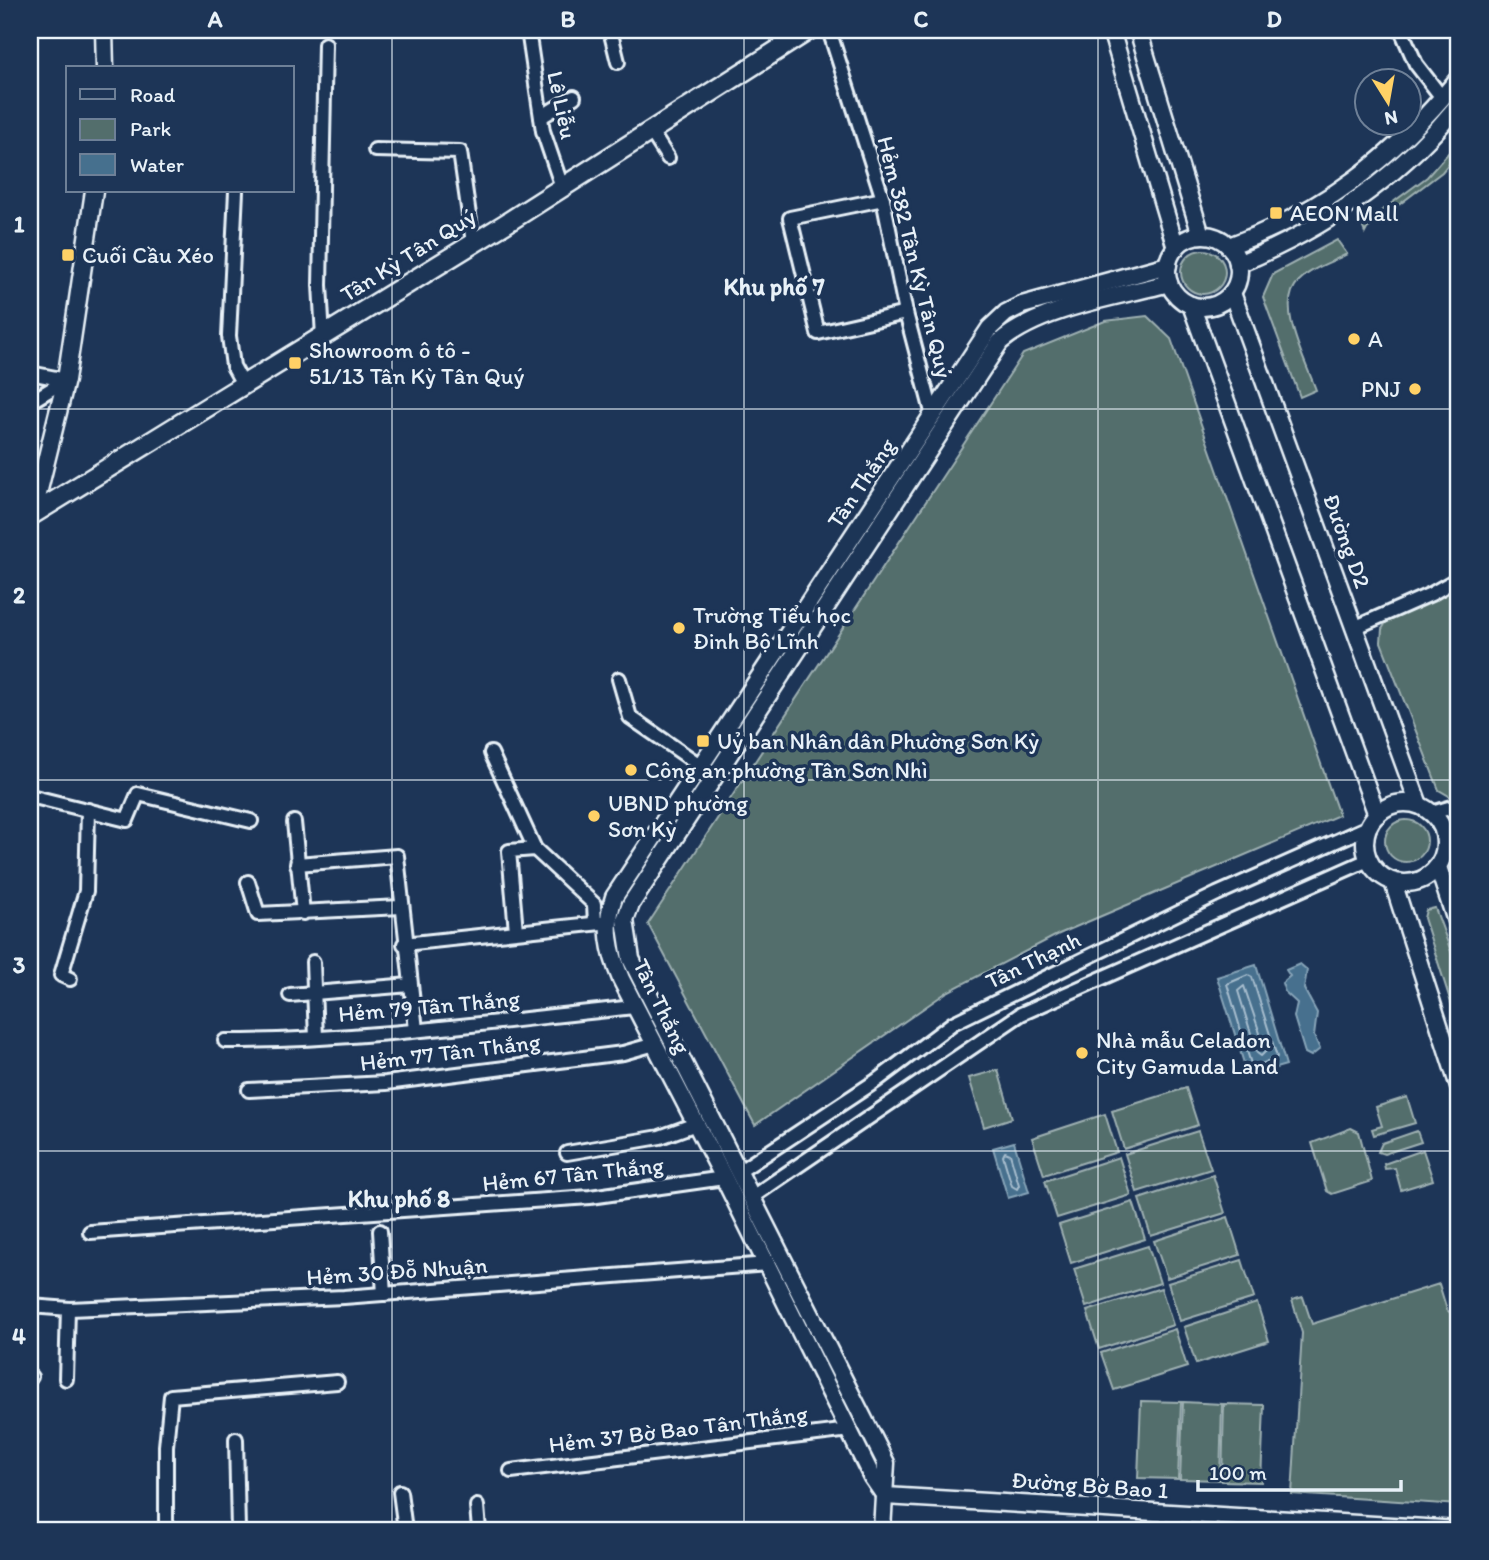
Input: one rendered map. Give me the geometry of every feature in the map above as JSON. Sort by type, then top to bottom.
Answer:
[{"type":"main road","name":"Tân Kỳ Tân Quý","points":[[32,515],[473,243],[800,32]]},
{"type":"street","points":[[104,30],[105,66]]},
{"type":"street","name":"Lê Liễu","points":[[528,30],[541,117],[562,187]]},
{"type":"street","points":[[610,30],[618,62]]},
{"type":"street","name":"Hẻm 382 Tân Kỳ Tân Quý","points":[[829,30],[883,199],[906,313],[933,415]]},
{"type":"street","points":[[1111,30],[1176,248]]},
{"type":"street","points":[[1138,30],[1201,235]]},
{"type":"street","points":[[1401,30],[1416,64],[1443,99]]},
{"type":"street","points":[[323,337],[320,285],[326,44]]},
{"type":"street","points":[[1229,246],[1283,224],[1349,186],[1396,149],[1459,78]]},
{"type":"street","points":[[541,117],[574,97]]},
{"type":"street","points":[[1238,264],[1300,236],[1376,187],[1417,151],[1459,104]]},
{"type":"street","points":[[650,130],[668,158]]},
{"type":"street","points":[[375,149],[460,152],[473,243]]},
{"type":"street","points":[[32,515],[66,380],[94,192]]},
{"type":"street","points":[[236,192],[229,336],[233,366],[244,386]]},
{"type":"street","points":[[883,199],[790,218],[818,333],[906,313]]},
{"type":"street","points":[[1201,235],[1216,238],[1229,246],[1238,264],[1237,284],[1232,293],[1213,305],[1191,305],[1178,296],[1169,283],[1168,265],[1176,248],[1201,235]]},
{"type":"street","name":"Tân Thắng","points":[[885,1496],[635,1007],[615,964],[602,922],[614,897],[990,328],[1006,313],[1022,305],[1168,265]]},
{"type":"street","name":"Tân Thắng","points":[[882,1530],[886,1463],[631,959],[625,920],[631,904],[1000,342],[1016,329],[1038,319],[1169,283]]},
{"type":"street","name":"Đường D2","points":[[1232,293],[1354,628],[1425,809]]},
{"type":"street","points":[[1191,305],[1373,821],[1365,849],[1368,860],[1375,869],[1393,882],[1459,1087]]},
{"type":"street","points":[[30,373],[66,380]]},
{"type":"street","points":[[30,402],[66,380]]},
{"type":"street","points":[[1354,628],[1431,594],[1459,578]]},
{"type":"street","points":[[619,679],[630,717],[701,766]]},
{"type":"street","points":[[491,753],[535,849],[594,904],[602,922]]},
{"type":"street","points":[[30,796],[127,820],[138,794],[251,821]]},
{"type":"street","points":[[1373,821],[1396,804],[1425,809],[1459,805]]},
{"type":"street","points":[[1393,882],[1418,881],[1438,867],[1452,837],[1425,809]]},
{"type":"street","points":[[70,979],[61,975],[86,891],[88,810]]},
{"type":"street","points":[[294,821],[303,913]]},
{"type":"street","name":"Tân Thạnh","points":[[740,1171],[876,1081],[953,1023],[1373,821]]},
{"type":"street","points":[[516,931],[509,851],[535,849]]},
{"type":"street","points":[[297,864],[397,856],[404,943],[416,1030]]},
{"type":"street","name":"Tân Thạnh","points":[[752,1197],[1021,1014],[1368,860]]},
{"type":"street","points":[[1438,867],[1459,930]]},
{"type":"street","points":[[248,882],[258,914],[401,907]]},
{"type":"street","points":[[404,943],[625,920]]},
{"type":"street","points":[[313,962],[316,1038]]},
{"type":"street","points":[[290,995],[410,985]]},
{"type":"street","points":[[635,1007],[651,998]]},
{"type":"street","name":"Hẻm 79 Tân Thắng","points":[[225,1041],[316,1038],[416,1030],[635,1007]]},
{"type":"street","name":"Hẻm 77 Tân Thắng","points":[[249,1090],[386,1083],[623,1053],[655,1044]]},
{"type":"street","points":[[567,1153],[660,1136],[696,1124]]},
{"type":"street","points":[[724,1178],[740,1171]]},
{"type":"street","name":"Hẻm 67 Tân Thắng","points":[[90,1232],[590,1198],[724,1178]]},
{"type":"street","points":[[738,1206],[752,1197]]},
{"type":"street","points":[[380,1231],[384,1294]]},
{"type":"street","name":"Hẻm 30 Đỗ Nhuận","points":[[30,1306],[68,1309],[384,1294],[768,1264]]},
{"type":"street","points":[[66,1379],[68,1309]]},
{"type":"street","points":[[166,1530],[166,1446],[171,1396],[337,1382]]},
{"type":"street","name":"Hẻm 37 Bờ Bao Tân Thắng","points":[[511,1471],[850,1430]]},
{"type":"street","points":[[236,1439],[238,1530]]},
{"type":"street","points":[[400,1492],[405,1530]]},
{"type":"street","name":"Đường Bờ Bao 1","points":[[885,1496],[1459,1530]]},
{"type":"street","points":[[477,1506],[479,1530]]},
{"type":"green space","points":[[1459,141],[1459,151],[1442,172],[1365,233],[1362,225],[1427,177]]},
{"type":"green space","points":[[1337,240],[1347,254],[1309,272],[1292,291],[1290,304],[1294,334],[1316,390],[1300,397],[1263,297],[1273,274]]},
{"type":"green space","points":[[1203,250],[1212,251],[1219,256],[1224,263],[1224,281],[1219,288],[1212,293],[1203,294],[1194,293],[1187,288],[1182,281],[1181,272],[1182,263],[1187,256],[1194,251]]},
{"type":"green space","points":[[1147,316],[1171,339],[1339,815],[1059,934],[947,992],[755,1125],[648,924],[1023,354],[1105,321]]},
{"type":"green space","points":[[1459,588],[1459,799],[1456,800],[1439,790],[1381,642],[1382,629],[1390,616]]},
{"type":"green space","points":[[1406,820],[1421,826],[1427,841],[1421,856],[1406,862],[1391,856],[1385,841],[1391,826]]},
{"type":"green space","points":[[1435,908],[1459,973],[1459,1028],[1424,918],[1426,910]]},
{"type":"green space","points":[[998,1070],[1012,1118],[984,1127],[969,1078]]},
{"type":"green space","points":[[1186,1088],[1198,1125],[1124,1149],[1112,1111]]},
{"type":"green space","points":[[1407,1097],[1415,1123],[1374,1135],[1372,1129],[1382,1126],[1376,1107]]},
{"type":"green space","points":[[1105,1114],[1117,1152],[1044,1175],[1032,1138]]},
{"type":"green space","points":[[1351,1128],[1359,1132],[1372,1181],[1332,1194],[1327,1191],[1312,1143]]},
{"type":"green space","points":[[1198,1131],[1211,1169],[1137,1192],[1125,1154]]},
{"type":"green space","points":[[1417,1131],[1421,1142],[1384,1154],[1378,1152],[1382,1143]]},
{"type":"green space","points":[[1423,1150],[1433,1180],[1401,1190],[1395,1168],[1385,1169],[1384,1164]]},
{"type":"green space","points":[[1119,1157],[1131,1195],[1057,1218],[1045,1181]]},
{"type":"green space","points":[[1213,1175],[1225,1213],[1151,1236],[1139,1199]]},
{"type":"green space","points":[[1133,1202],[1145,1239],[1071,1263],[1059,1225]]},
{"type":"green space","points":[[1228,1217],[1240,1255],[1167,1278],[1154,1241]]},
{"type":"green space","points":[[1148,1246],[1160,1283],[1086,1307],[1074,1269]]},
{"type":"green space","points":[[1242,1260],[1254,1298],[1180,1321],[1168,1283]]},
{"type":"green space","points":[[1439,1284],[1447,1310],[1459,1320],[1459,1505],[1292,1494],[1302,1333],[1292,1300],[1303,1297],[1312,1324]]},
{"type":"green space","points":[[1161,1288],[1173,1325],[1099,1349],[1087,1311]]},
{"type":"green space","points":[[1257,1303],[1269,1341],[1196,1364],[1184,1327]]},
{"type":"green space","points":[[1175,1329],[1187,1367],[1114,1390],[1101,1353]]},
{"type":"green space","points":[[1141,1401],[1181,1402],[1178,1479],[1138,1478]]},
{"type":"green space","points":[[1183,1402],[1222,1404],[1220,1480],[1180,1479]]},
{"type":"green space","points":[[1224,1404],[1264,1405],[1261,1482],[1222,1481]]},
{"type":"water","points":[[1300,964],[1307,970],[1304,989],[1317,1013],[1314,1036],[1320,1049],[1311,1056],[1305,1053],[1294,1017],[1297,1003],[1285,992],[1282,983],[1290,976],[1286,970]]},
{"type":"water","points":[[1256,965],[1286,1065],[1248,1076],[1217,977]]},
{"type":"water","points":[[1014,1142],[1029,1192],[1008,1198],[993,1148]]},
{"type":"place","name":"AEON Mall","points":[[1276,213]]},
{"type":"place","name":"Cuối Cầu Xéo","points":[[68,255]]},
{"type":"place","name":"A","points":[[1354,339]]},
{"type":"place","name":"Showroom ô tô - 51/13 Tân Kỳ Tân Quý","points":[[295,363]]},
{"type":"place","name":"PNJ","points":[[1415,389]]},
{"type":"place","name":"Trường Tiểu học Đinh Bộ Lĩnh","points":[[679,628]]},
{"type":"place","name":"Uỷ ban Nhân dân Phường Sơn Kỳ","points":[[703,741]]},
{"type":"place","name":"Công an phường Tân Sơn Nhì","points":[[631,770]]},
{"type":"place","name":"UBND phường Sơn Kỳ","points":[[594,816]]},
{"type":"place","name":"Nhà mẫu Celadon City Gamuda Land","points":[[1082,1053]]},
{"type":"district","name":"Khu phố 7","points":[[774,287]]},
{"type":"district","name":"Khu phố 8","points":[[399,1199]]}]
